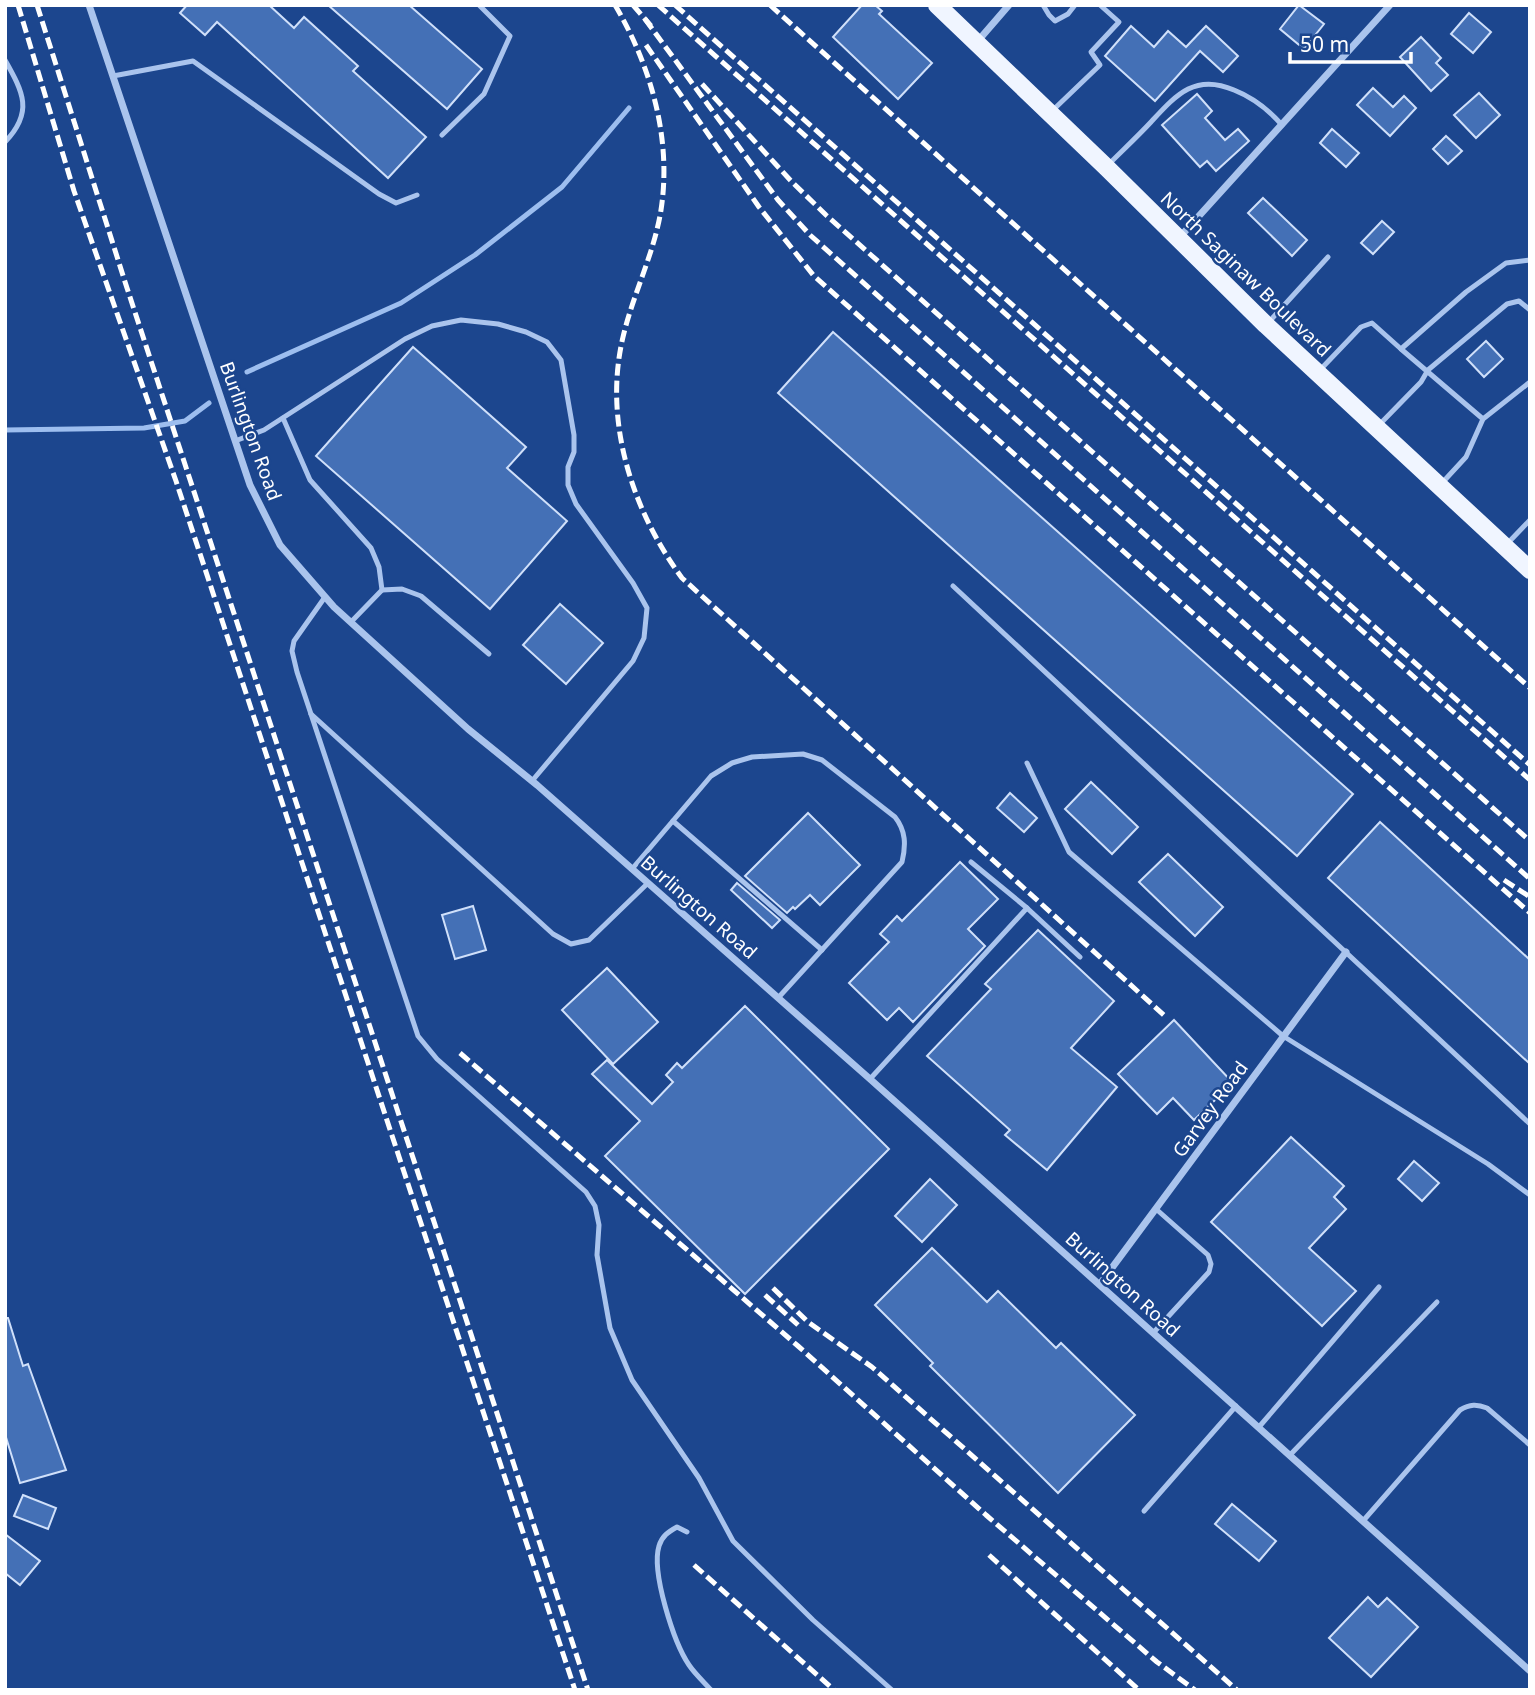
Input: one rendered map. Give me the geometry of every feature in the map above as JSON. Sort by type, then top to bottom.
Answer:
[{"type":"main road","name":"North Saginaw Boulevard","points":[[937,5],[1266,325],[1530,570]]},
{"type":"street","name":"Burlington Road","points":[[89,5],[250,485],[279,545],[325,597],[468,729],[533,781],[870,1079],[1530,1671]]},
{"type":"street","points":[[976,42],[1010,5]]},
{"type":"street","points":[[1179,239],[1390,5]]},
{"type":"street","name":"Garvey Road","points":[[1100,1284],[1346,952]]},
{"type":"lane","points":[[442,135],[484,94],[510,36],[479,5]]},
{"type":"lane","points":[[1043,5],[1055,21],[1068,14],[1075,5]]},
{"type":"lane","points":[[1050,113],[1100,65],[1091,52],[1119,22],[1100,5]]},
{"type":"lane","points":[[5,60],[20,86],[23,111],[18,129],[5,142]]},
{"type":"lane","points":[[113,76],[193,61],[379,194],[396,203],[417,195]]},
{"type":"lane","points":[[1106,167],[1163,108],[1179,94],[1195,86],[1210,83],[1224,85],[1251,97],[1282,124]]},
{"type":"lane","points":[[1266,325],[1328,257]]},
{"type":"lane","points":[[1401,349],[1466,292],[1506,262],[1530,260]]},
{"type":"lane","points":[[1376,427],[1421,382],[1428,370],[1507,304],[1519,301],[1530,310]]},
{"type":"lane","points":[[235,441],[264,430],[405,340],[432,326],[461,320],[498,324],[526,331],[547,342],[561,360],[574,435],[574,452],[568,467],[568,485],[576,504],[647,608],[644,638],[633,661],[533,781]]},
{"type":"lane","points":[[1317,373],[1361,327],[1372,323],[1483,419]]},
{"type":"lane","points":[[1440,485],[1466,457],[1483,419],[1530,382]]},
{"type":"lane","points":[[283,418],[310,480],[371,548],[379,567],[382,590]]},
{"type":"lane","points":[[1504,547],[1530,520]]},
{"type":"lane","points":[[953,586],[1530,1124]]},
{"type":"lane","points":[[351,622],[382,590],[402,589],[421,596],[489,654]]},
{"type":"lane","points":[[325,597],[294,641],[292,651],[418,1036],[437,1059],[586,1192],[595,1206],[599,1225],[597,1255],[610,1328],[632,1380],[699,1478],[733,1541],[813,1620],[892,1690]]},
{"type":"lane","points":[[311,713],[553,934],[571,944],[589,940],[648,883]]},
{"type":"lane","points":[[632,869],[711,776],[732,763],[752,757],[803,754],[822,760],[895,817],[902,825],[905,836],[902,862],[778,998]]},
{"type":"lane","points":[[1027,762],[1069,852],[1283,1037],[1488,1164],[1530,1195]]},
{"type":"lane","points":[[673,821],[822,950]]},
{"type":"lane","points":[[971,862],[1027,908],[1080,957]]},
{"type":"lane","points":[[870,1079],[1027,908]]},
{"type":"lane","points":[[1154,1332],[1209,1272],[1211,1264],[1208,1255],[1156,1209]]},
{"type":"lane","points":[[1259,1427],[1379,1287]]},
{"type":"lane","points":[[1290,1455],[1437,1302]]},
{"type":"lane","points":[[1144,1511],[1236,1406]]},
{"type":"lane","points":[[1363,1521],[1460,1410],[1467,1406],[1487,1408],[1530,1445]]},
{"type":"lane","points":[[687,1531],[677,1527],[665,1535],[658,1548],[660,1575],[673,1633],[689,1666],[711,1690]]},
{"type":"building","points":[[187,5],[269,5],[294,28],[304,17],[358,66],[353,71],[426,137],[388,178],[217,22],[205,35],[180,13]]},
{"type":"building","points":[[328,5],[409,5],[482,69],[447,109]]},
{"type":"building","points":[[862,5],[875,5],[882,11],[879,14],[932,63],[898,99],[833,37]]},
{"type":"building","points":[[1299,5],[1324,24],[1304,49],[1280,29]]},
{"type":"building","points":[[1469,13],[1491,32],[1473,53],[1451,34]]},
{"type":"building","points":[[1131,26],[1154,47],[1168,31],[1186,47],[1206,26],[1238,56],[1223,72],[1200,51],[1155,101],[1105,56]]},
{"type":"building","points":[[1421,37],[1441,58],[1436,63],[1448,75],[1431,91],[1400,57]]},
{"type":"building","points":[[1373,88],[1393,107],[1404,96],[1416,108],[1390,136],[1357,105]]},
{"type":"building","points":[[1479,93],[1500,115],[1476,138],[1454,115]]},
{"type":"building","points":[[1197,94],[1212,111],[1205,118],[1225,140],[1238,129],[1249,141],[1216,171],[1207,161],[1200,167],[1162,125]]},
{"type":"building","points":[[1332,129],[1359,153],[1346,167],[1320,143]]},
{"type":"building","points":[[1446,136],[1462,151],[1448,164],[1433,149]]},
{"type":"building","points":[[1263,198],[1307,240],[1292,256],[1248,213]]},
{"type":"building","points":[[1382,221],[1394,232],[1373,254],[1361,243]]},
{"type":"building","points":[[833,332],[1353,794],[1297,856],[778,393]]},
{"type":"building","points":[[1486,341],[1503,359],[1484,377],[1467,359]]},
{"type":"building","points":[[413,347],[526,447],[507,468],[567,521],[490,609],[316,456]]},
{"type":"building","points":[[560,604],[603,643],[566,684],[523,645]]},
{"type":"building","points":[[1091,782],[1138,827],[1112,854],[1065,809]]},
{"type":"building","points":[[1010,793],[1037,818],[1024,832],[997,808]]},
{"type":"building","points":[[808,813],[860,865],[820,905],[810,895],[787,913],[745,876]]},
{"type":"building","points":[[1380,822],[1530,960],[1530,1064],[1328,878]]},
{"type":"building","points":[[1168,854],[1223,907],[1195,936],[1139,882]]},
{"type":"building","points":[[960,862],[998,899],[968,929],[985,946],[913,1022],[899,1008],[887,1020],[849,983],[889,942],[880,934],[897,916],[902,921]]},
{"type":"building","points":[[737,883],[780,920],[772,928],[731,890]]},
{"type":"building","points":[[473,906],[486,950],[455,959],[442,915]]},
{"type":"building","points":[[1038,930],[1114,1001],[1071,1048],[1117,1087],[1047,1170],[1005,1135],[1010,1130],[927,1056],[991,989],[985,984]]},
{"type":"building","points":[[607,968],[658,1022],[613,1064],[562,1010]]},
{"type":"building","points":[[745,1006],[889,1149],[745,1294],[605,1156],[640,1121],[592,1074],[607,1060],[652,1104],[673,1082],[666,1075],[677,1063],[682,1068]]},
{"type":"building","points":[[1174,1020],[1233,1083],[1194,1120],[1173,1098],[1157,1114],[1118,1074]]},
{"type":"building","points":[[1291,1137],[1344,1186],[1334,1197],[1346,1209],[1309,1248],[1356,1291],[1322,1326],[1211,1222]]},
{"type":"building","points":[[1414,1161],[1439,1183],[1422,1201],[1398,1179]]},
{"type":"building","points":[[930,1179],[957,1205],[922,1242],[895,1216]]},
{"type":"building","points":[[932,1248],[987,1302],[998,1291],[1056,1348],[1061,1343],[1135,1415],[1058,1493],[930,1366],[933,1363],[875,1305]]},
{"type":"building","points":[[5,1318],[8,1318],[23,1366],[28,1364],[66,1470],[20,1483],[5,1434]]},
{"type":"building","points":[[23,1495],[56,1508],[48,1529],[14,1516]]},
{"type":"building","points":[[1232,1504],[1276,1541],[1259,1561],[1215,1524]]},
{"type":"building","points":[[5,1534],[40,1561],[20,1585],[5,1573]]},
{"type":"building","points":[[1368,1597],[1378,1607],[1387,1598],[1418,1627],[1371,1677],[1329,1638]]},
{"type":"waterway","points":[[247,372],[401,303],[475,255],[562,187],[629,108]]},
{"type":"waterway","points":[[5,430],[144,428],[185,421],[209,403]]},
{"type":"railway","points":[[18,5],[74,191],[176,481],[575,1690]]},
{"type":"railway","points":[[37,5],[127,288],[588,1690]]},
{"type":"railway","points":[[615,5],[628,28],[648,78],[656,104],[664,157],[664,183],[658,226],[623,337],[617,401],[626,464],[636,494],[664,552],[682,578],[1166,1017]]},
{"type":"railway","points":[[633,5],[651,26]]},
{"type":"railway","points":[[658,5],[1530,780]]},
{"type":"railway","points":[[675,5],[1530,765]]},
{"type":"railway","points":[[770,5],[1530,688]]},
{"type":"railway","points":[[645,19],[778,200],[810,235],[1530,879]]},
{"type":"railway","points":[[646,45],[759,207],[814,276],[1530,913]]},
{"type":"railway","points":[[702,84],[826,215],[1530,841]]},
{"type":"railway","points":[[1504,880],[1530,897]]},
{"type":"railway","points":[[460,1053],[798,1346],[986,1515],[1157,1662],[1195,1690]]},
{"type":"railway","points":[[773,1288],[808,1322],[872,1367],[1237,1690]]},
{"type":"railway","points":[[765,1295],[798,1325]]},
{"type":"railway","points":[[989,1555],[1139,1690]]},
{"type":"railway","points":[[694,1565],[834,1690]]}]
